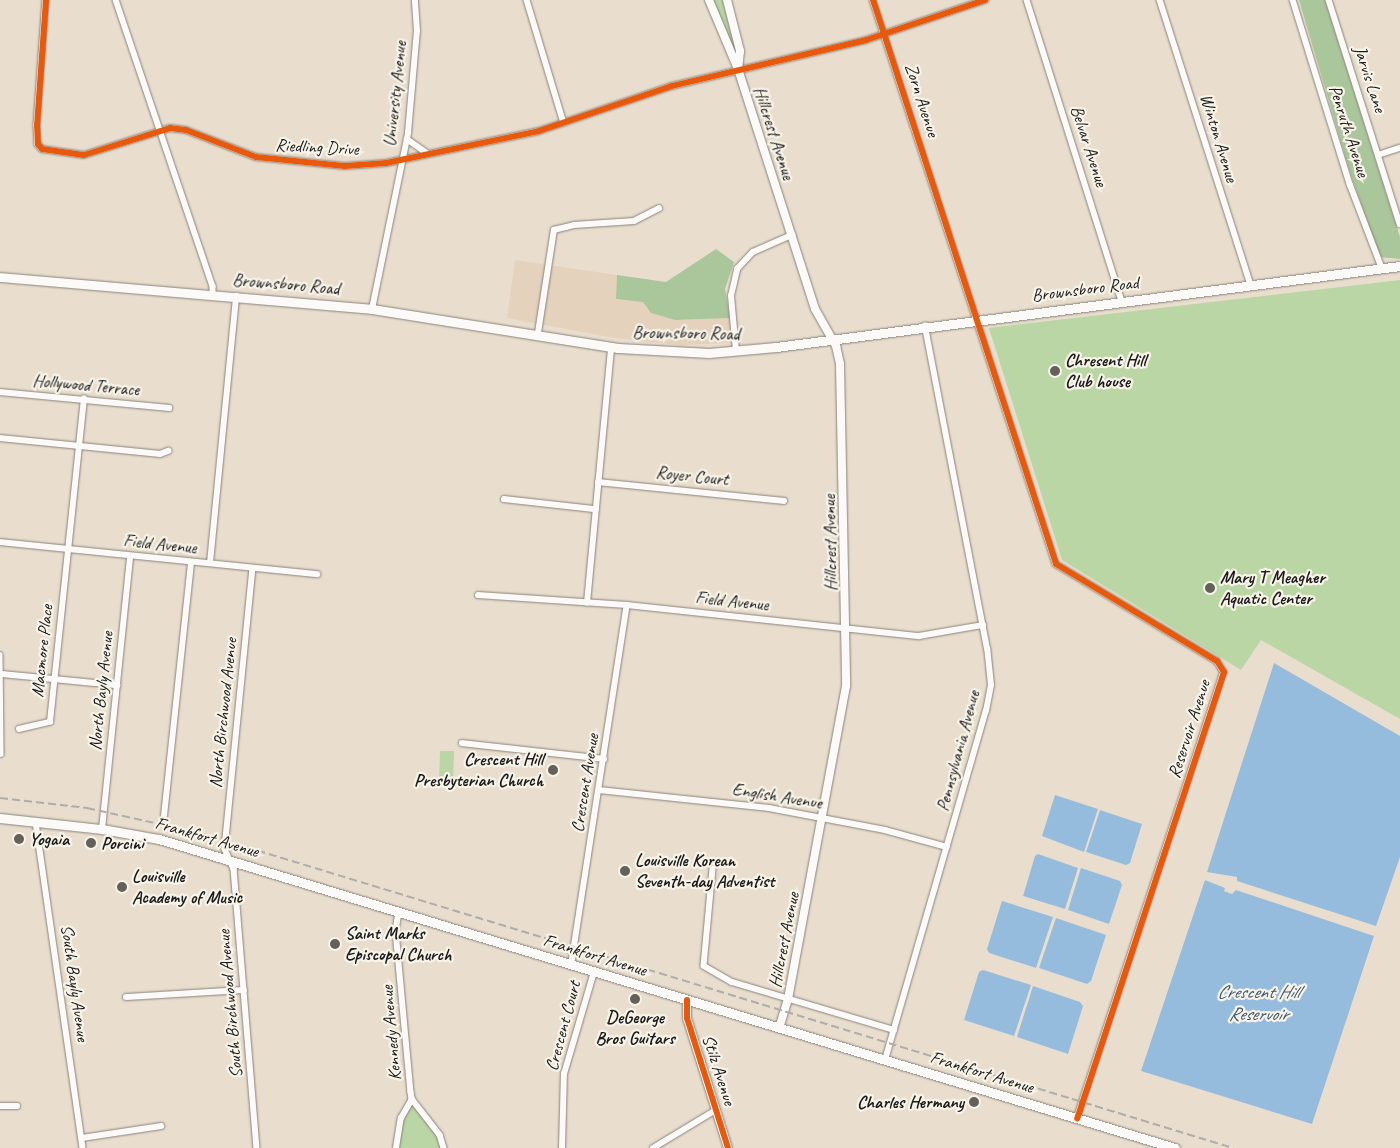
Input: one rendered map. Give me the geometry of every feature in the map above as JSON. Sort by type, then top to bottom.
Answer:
[{"type":"main road","points":[[710,0],[738,69]]},
{"type":"main road","points":[[727,0],[740,51],[738,69]]},
{"type":"main road","name":"Hillcrest Avenue","points":[[738,69],[815,309],[831,340],[840,364],[846,686],[788,1000],[779,1028]]},
{"type":"main road","name":"Brownsboro Road","points":[[0,277],[372,308],[611,346],[691,353],[736,351],[831,340],[925,326],[1400,266]]},
{"type":"main road","name":"Frankfort Avenue","points":[[0,818],[102,829],[159,839],[1175,1148]]},
{"type":"main road","name":"Stilz Avenue","points":[[686,1000],[687,1018],[728,1148]]},
{"type":"street","name":"Riedling Drive","points":[[46,0],[37,125],[39,146],[50,152],[84,155],[170,128],[186,130],[256,157],[296,164],[358,166],[539,131],[672,86],[738,69]]},
{"type":"street","points":[[116,0],[212,286],[212,294]]},
{"type":"street","name":"University Avenue","points":[[372,308],[407,139],[417,31],[416,0]]},
{"type":"street","points":[[527,0],[564,123]]},
{"type":"street","name":"Zorn Avenue","points":[[873,0],[976,320]]},
{"type":"street","points":[[738,69],[770,65],[885,34],[985,0]]},
{"type":"street","name":"Belvar Avenue","points":[[1027,0],[1122,301]]},
{"type":"street","name":"Winton Avenue","points":[[1160,0],[1251,285]]},
{"type":"street","name":"Penruth Avenue","points":[[1293,0],[1342,159],[1382,268]]},
{"type":"street","name":"Jarvis Lane","points":[[1329,0],[1400,224]]},
{"type":"street","points":[[407,139],[427,153]]},
{"type":"street","points":[[1378,155],[1400,148]]},
{"type":"street","points":[[538,333],[554,230],[574,225],[634,221],[658,208]]},
{"type":"street","points":[[736,351],[731,296],[736,269],[754,252],[792,235]]},
{"type":"street","points":[[210,564],[236,296]]},
{"type":"street","name":"Reservoir Avenue","points":[[976,320],[1056,564],[1217,661],[1224,672],[1077,1118]]},
{"type":"street","name":"Pennsylvania Avenue","points":[[885,1060],[989,700],[990,669],[983,625],[925,326]]},
{"type":"street","points":[[587,603],[611,346]]},
{"type":"street","name":"Hollywood Terrace","points":[[0,392],[169,408]]},
{"type":"street","points":[[70,550],[84,399]]},
{"type":"street","points":[[0,438],[160,454],[168,451]]},
{"type":"street","name":"Royer Court","points":[[598,482],[784,500]]},
{"type":"street","points":[[504,499],[595,509]]},
{"type":"street","name":"Field Avenue","points":[[0,542],[317,574]]},
{"type":"street","name":"Macmore Place","points":[[19,729],[50,722],[53,679],[70,550]]},
{"type":"street","name":"North Bayly Avenue","points":[[102,829],[130,556]]},
{"type":"street","points":[[164,816],[191,562]]},
{"type":"street","name":"North Birchwood Avenue","points":[[229,860],[225,849],[253,568]]},
{"type":"street","name":"Field Avenue","points":[[478,595],[627,605],[919,636],[983,625]]},
{"type":"street","name":"Crescent Avenue","points":[[571,965],[627,605]]},
{"type":"street","points":[[0,656],[2,674],[1,754]]},
{"type":"street","points":[[2,674],[117,685]]},
{"type":"street","points":[[462,742],[604,759]]},
{"type":"street","name":"English Avenue","points":[[599,790],[749,805],[885,830],[947,847]]},
{"type":"street","name":"South Bayly Avenue","points":[[36,822],[83,1148]]},
{"type":"street","name":"South Birchwood Avenue","points":[[229,860],[234,869],[257,1148]]},
{"type":"street","points":[[712,869],[703,964],[732,982],[894,1030]]},
{"type":"street","name":"Kennedy Avenue","points":[[396,1148],[401,1118],[412,1099],[396,931],[399,912]]},
{"type":"street","name":"Crescent Court","points":[[562,1148],[564,1074],[594,972]]},
{"type":"street","points":[[126,997],[244,990]]},
{"type":"street","points":[[412,1099],[440,1135],[444,1148]]},
{"type":"street","points":[[0,1106],[18,1106]]},
{"type":"street","points":[[653,1148],[716,1110]]},
{"type":"street","points":[[82,1138],[161,1126]]},
{"type":"shaded area","points":[[515,260],[617,275],[616,299],[643,302],[651,313],[675,320],[730,318],[732,343],[679,345],[614,338],[507,318]]},
{"type":"green space","points":[[713,0],[724,0],[736,55]]},
{"type":"green space","points":[[1299,0],[1325,0],[1400,237],[1400,259],[1380,257],[1350,172]]},
{"type":"green space","points":[[716,249],[734,262],[725,289],[730,318],[675,320],[651,313],[643,302],[616,299],[617,275],[666,282]]},
{"type":"green space","points":[[1400,280],[1400,719],[1261,640],[1241,670],[1062,560],[989,328]]},
{"type":"green space","points":[[440,751],[454,751],[453,787],[439,786]]},
{"type":"green space","points":[[410,1101],[444,1148],[396,1148],[400,1123]]},
{"type":"water","points":[[1274,663],[1400,736],[1400,857],[1376,926],[1237,881],[1237,877],[1207,872]]},
{"type":"water","points":[[1055,795],[1098,809],[1084,852],[1042,836]]},
{"type":"water","points":[[1100,810],[1142,824],[1130,863],[1126,865],[1086,852]]},
{"type":"water","points":[[1038,854],[1078,868],[1065,909],[1023,896],[1035,856]]},
{"type":"water","points":[[1081,868],[1120,881],[1122,885],[1109,924],[1068,910]]},
{"type":"water","name":"Crescent Hill Reservoir","points":[[1205,880],[1225,888],[1224,891],[1232,894],[1236,890],[1374,936],[1312,1124],[1141,1071]]},
{"type":"water","points":[[1002,901],[1053,917],[1036,968],[989,953],[987,949]]},
{"type":"water","points":[[1056,918],[1106,935],[1091,981],[1087,984],[1039,968]]},
{"type":"water","points":[[983,970],[1031,985],[1014,1036],[964,1020],[979,972]]},
{"type":"water","points":[[1033,986],[1080,1002],[1083,1006],[1068,1054],[1017,1037]]},
{"type":"railway","points":[[0,798],[87,808],[200,833],[1233,1148]]},
{"type":"cycle path","points":[[46,0],[37,125],[38,144],[42,149],[84,155],[170,128],[186,130],[256,157],[345,166],[386,163],[539,131],[672,86],[866,40],[985,0]]},
{"type":"cycle path","points":[[873,0],[1056,564],[1217,661],[1224,672],[1077,1118]]},
{"type":"cycle path","points":[[687,1000],[687,1018],[728,1148]]},
{"type":"place","name":"Chresent Hill Club house","points":[[1055,371]]},
{"type":"place","name":"Mary T Meagher Aquatic Center","points":[[1210,588]]},
{"type":"place","name":"Crescent Hill Presbyterian Church","points":[[553,770]]},
{"type":"place","name":"Yogaia","points":[[19,839]]},
{"type":"place","name":"Porcini","points":[[91,843]]},
{"type":"place","name":"Louisville Korean Seventh-day Adventist","points":[[625,871]]},
{"type":"place","name":"Louisville Academy of Music","points":[[122,887]]},
{"type":"place","name":"Saint Marks Episcopal Church","points":[[335,944]]},
{"type":"place","name":"DeGeorge Bros Guitars","points":[[635,999]]},
{"type":"place","name":"Charles Hermany","points":[[974,1102]]}]
